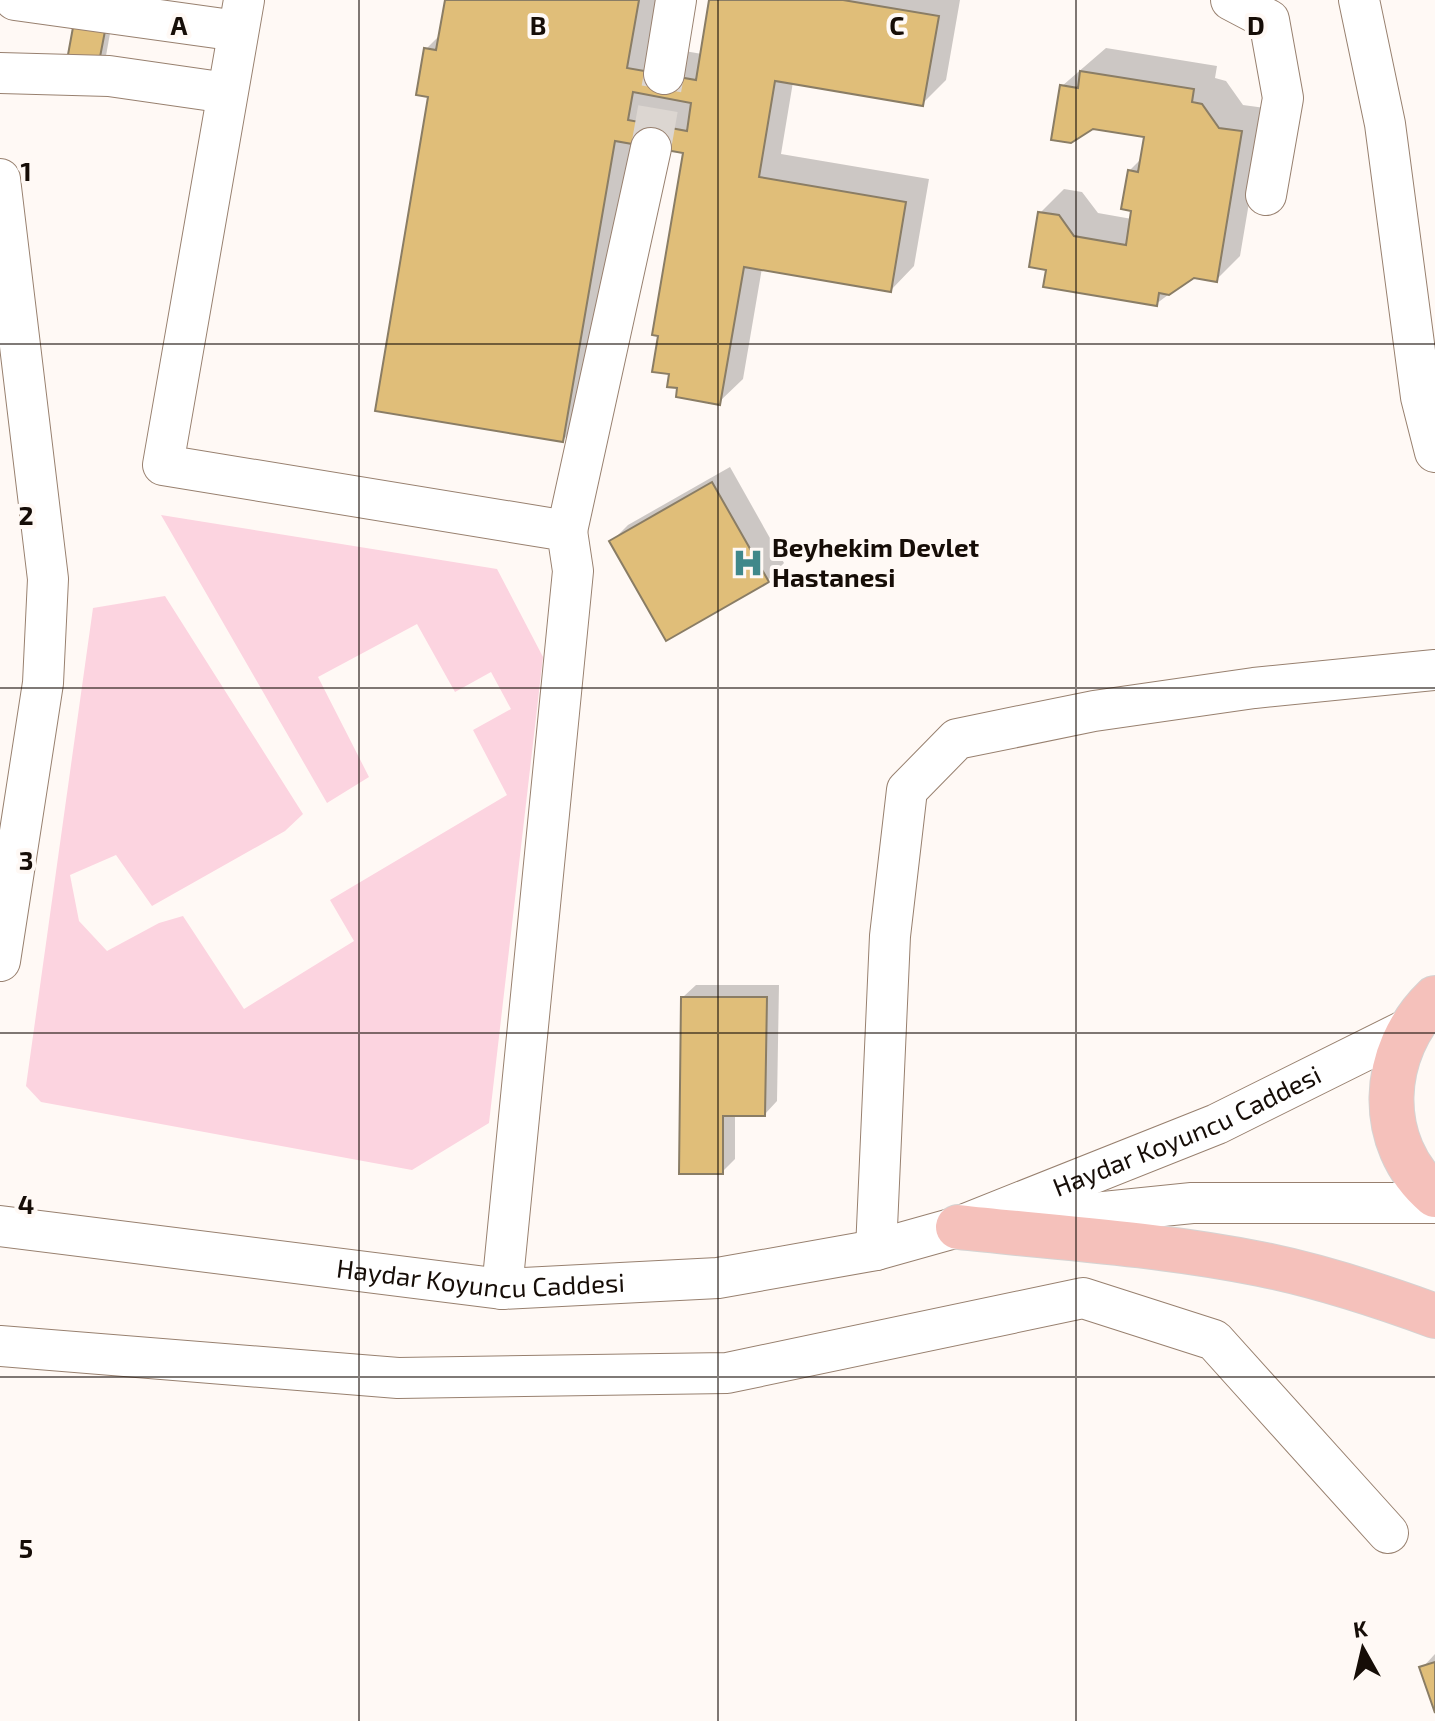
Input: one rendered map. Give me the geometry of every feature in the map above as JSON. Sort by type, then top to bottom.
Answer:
[{"type":"main road","points":[[1422,1013],[1394,1068],[1392,1111],[1403,1153],[1435,1195]]},
{"type":"main road","points":[[958,1227],[1157,1248],[1260,1264],[1374,1294],[1435,1316]]},
{"type":"street","points":[[15,0],[241,16],[163,465],[567,531]]},
{"type":"street","points":[[664,74],[676,0]]},
{"type":"street","points":[[1231,0],[1269,20],[1275,51],[1283,98],[1266,195]]},
{"type":"street","points":[[1359,0],[1385,124],[1421,397],[1435,452]]},
{"type":"street","points":[[0,73],[109,76],[227,93]]},
{"type":"street","points":[[502,1289],[573,571],[567,531],[651,148]]},
{"type":"street","points":[[0,179],[48,579],[43,683],[0,961]]},
{"type":"street","points":[[876,1250],[890,936],[907,790],[957,739],[1094,711],[1254,688],[1435,670]]},
{"type":"street","name":"Haydar Koyuncu Caddesi","points":[[0,1226],[502,1289],[718,1278],[876,1250],[958,1227],[1217,1124],[1422,1013]]},
{"type":"street","name":"Haydar Koyuncu Caddesi","points":[[958,1227],[1192,1203],[1435,1203]]},
{"type":"street","points":[[0,1346],[398,1378],[727,1373],[1083,1298],[1214,1340],[1388,1533]]},
{"type":"shaded area","points":[[161,515],[497,569],[543,657],[489,1123],[412,1170],[41,1102],[26,1086],[93,608],[165,596],[303,814],[285,831],[152,906],[116,855],[70,875],[79,921],[107,951],[159,923],[183,916],[244,1009],[354,941],[330,900],[507,795],[473,730],[511,709],[491,672],[455,692],[417,624],[318,677],[369,777],[327,803]]},
{"type":"building","points":[[78,0],[111,0],[94,88],[63,82]]},
{"type":"building","points":[[445,0],[639,0],[627,68],[696,80],[709,0],[843,0],[939,16],[923,106],[775,81],[759,177],[906,202],[891,292],[744,267],[720,405],[676,397],[677,388],[667,387],[669,374],[652,372],[658,336],[652,335],[683,153],[615,141],[563,442],[375,411],[428,97],[416,95],[424,48],[436,50]],"holes":[[[633,92],[691,103],[687,131],[628,120]]]},
{"type":"building","points":[[1080,71],[1194,89],[1192,102],[1202,104],[1219,128],[1242,131],[1217,282],[1194,278],[1169,295],[1159,293],[1157,306],[1043,287],[1046,270],[1029,267],[1038,212],[1059,215],[1074,236],[1126,245],[1131,211],[1121,209],[1128,170],[1138,172],[1144,137],[1093,129],[1071,143],[1051,140],[1060,85],[1078,88]]},
{"type":"building","points":[[712,482],[769,582],[666,641],[609,541]]},
{"type":"building","points":[[681,997],[767,997],[765,1116],[723,1116],[723,1174],[679,1174]]},
{"type":"building","points":[[1435,1662],[1435,1713],[1419,1667]]},
{"type":"tunnel","points":[[651,148],[664,74]]},
{"type":"place","name":"Beyhekim Devlet Hastanesi","points":[[748,563]]}]
